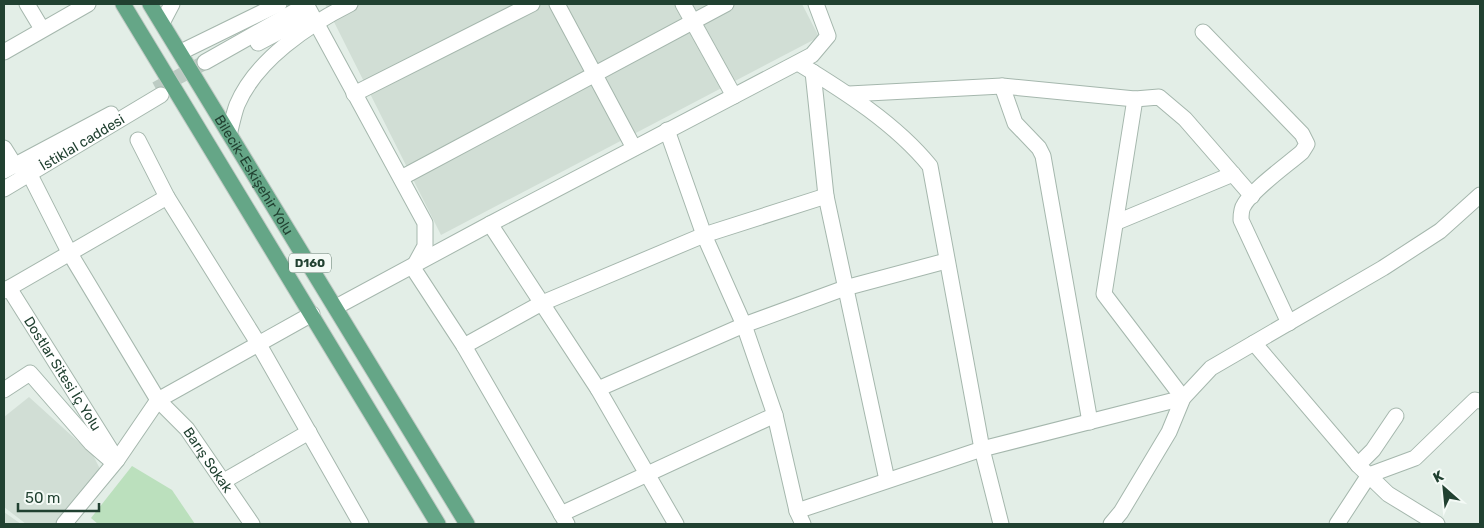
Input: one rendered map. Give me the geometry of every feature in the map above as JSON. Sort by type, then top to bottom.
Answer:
[{"type":"main road","name":"Bilecik-Eskişehir Yolu","points":[[123,4],[438,524]]},
{"type":"main road","name":"Bilecik-Eskişehir Yolu","points":[[150,4],[230,131],[467,524]]},
{"type":"street","points":[[27,4],[42,29]]},
{"type":"street","points":[[4,52],[88,4]]},
{"type":"street","points":[[162,23],[172,4]]},
{"type":"street","points":[[181,52],[279,4]]},
{"type":"street","points":[[208,65],[309,11],[350,4]]},
{"type":"street","points":[[354,94],[532,4]]},
{"type":"street","points":[[556,4],[634,148]]},
{"type":"street","points":[[683,4],[734,96]]},
{"type":"street","points":[[401,178],[726,4]]},
{"type":"street","points":[[336,307],[413,268],[490,224],[666,130],[812,55],[828,36],[816,4]]},
{"type":"street","points":[[309,11],[425,223],[425,246],[413,268]]},
{"type":"street","points":[[230,131],[237,104],[255,78],[283,46],[309,11]]},
{"type":"street","points":[[1203,32],[1302,134],[1306,144],[1302,152],[1243,206],[1241,220],[1289,324]]},
{"type":"street","points":[[798,63],[849,94],[918,151],[930,166],[982,449],[1001,524]]},
{"type":"street","points":[[813,72],[826,196],[887,480]]},
{"type":"street","points":[[849,94],[1002,86],[1135,99],[1159,96],[1185,119],[1252,196]]},
{"type":"street","points":[[1002,86],[1015,123],[1039,148],[1043,156],[1090,422]]},
{"type":"street","name":"İstiklal caddesi","points":[[4,189],[158,92],[9,168]]},
{"type":"street","points":[[1135,99],[1117,222],[1104,294],[1183,398]]},
{"type":"street","points":[[666,130],[704,234],[744,325],[775,416],[800,517],[887,480],[982,449],[1183,398]]},
{"type":"street","points":[[138,140],[167,196],[258,343],[361,524]]},
{"type":"street","points":[[4,148],[9,168],[29,173]]},
{"type":"street","name":"Barış Sokak","points":[[29,173],[69,252],[158,400],[187,429],[224,480],[252,524]]},
{"type":"street","points":[[1117,222],[1232,174]]},
{"type":"street","points":[[1111,524],[1121,512],[1169,432],[1183,398],[1211,368],[1375,273],[1440,231],[1480,195]]},
{"type":"street","points":[[6,289],[167,196]]},
{"type":"street","points":[[464,346],[540,304],[704,234],[826,196]]},
{"type":"street","points":[[490,224],[540,304],[598,390],[676,524]]},
{"type":"street","points":[[598,390],[744,325],[845,288],[946,261]]},
{"type":"street","points":[[413,268],[464,346],[564,519],[648,476],[775,416]]},
{"type":"street","name":"Dostlar Sitesi İç Yolu","points":[[6,289],[115,461]]},
{"type":"street","points":[[64,524],[115,461],[158,400],[312,314]]},
{"type":"street","points":[[1254,343],[1363,470],[1388,494],[1437,524]]},
{"type":"street","points":[[4,390],[30,372],[91,443],[115,461]]},
{"type":"street","points":[[1363,470],[1415,458],[1475,400],[1480,400]]},
{"type":"street","points":[[1337,524],[1373,450],[1396,416]]},
{"type":"street","points":[[224,480],[310,432]]},
{"type":"shaded area","points":[[325,4],[802,4],[819,37],[441,235]]},
{"type":"shaded area","points":[[29,397],[93,455],[101,471],[55,524],[26,524],[4,507],[4,417]]},
{"type":"shaded area","points":[[4,512],[21,524],[4,524]]},
{"type":"green space","points":[[132,466],[172,490],[195,524],[98,524],[91,518]]},
{"type":"tunnel","points":[[156,89],[202,64]]}]
